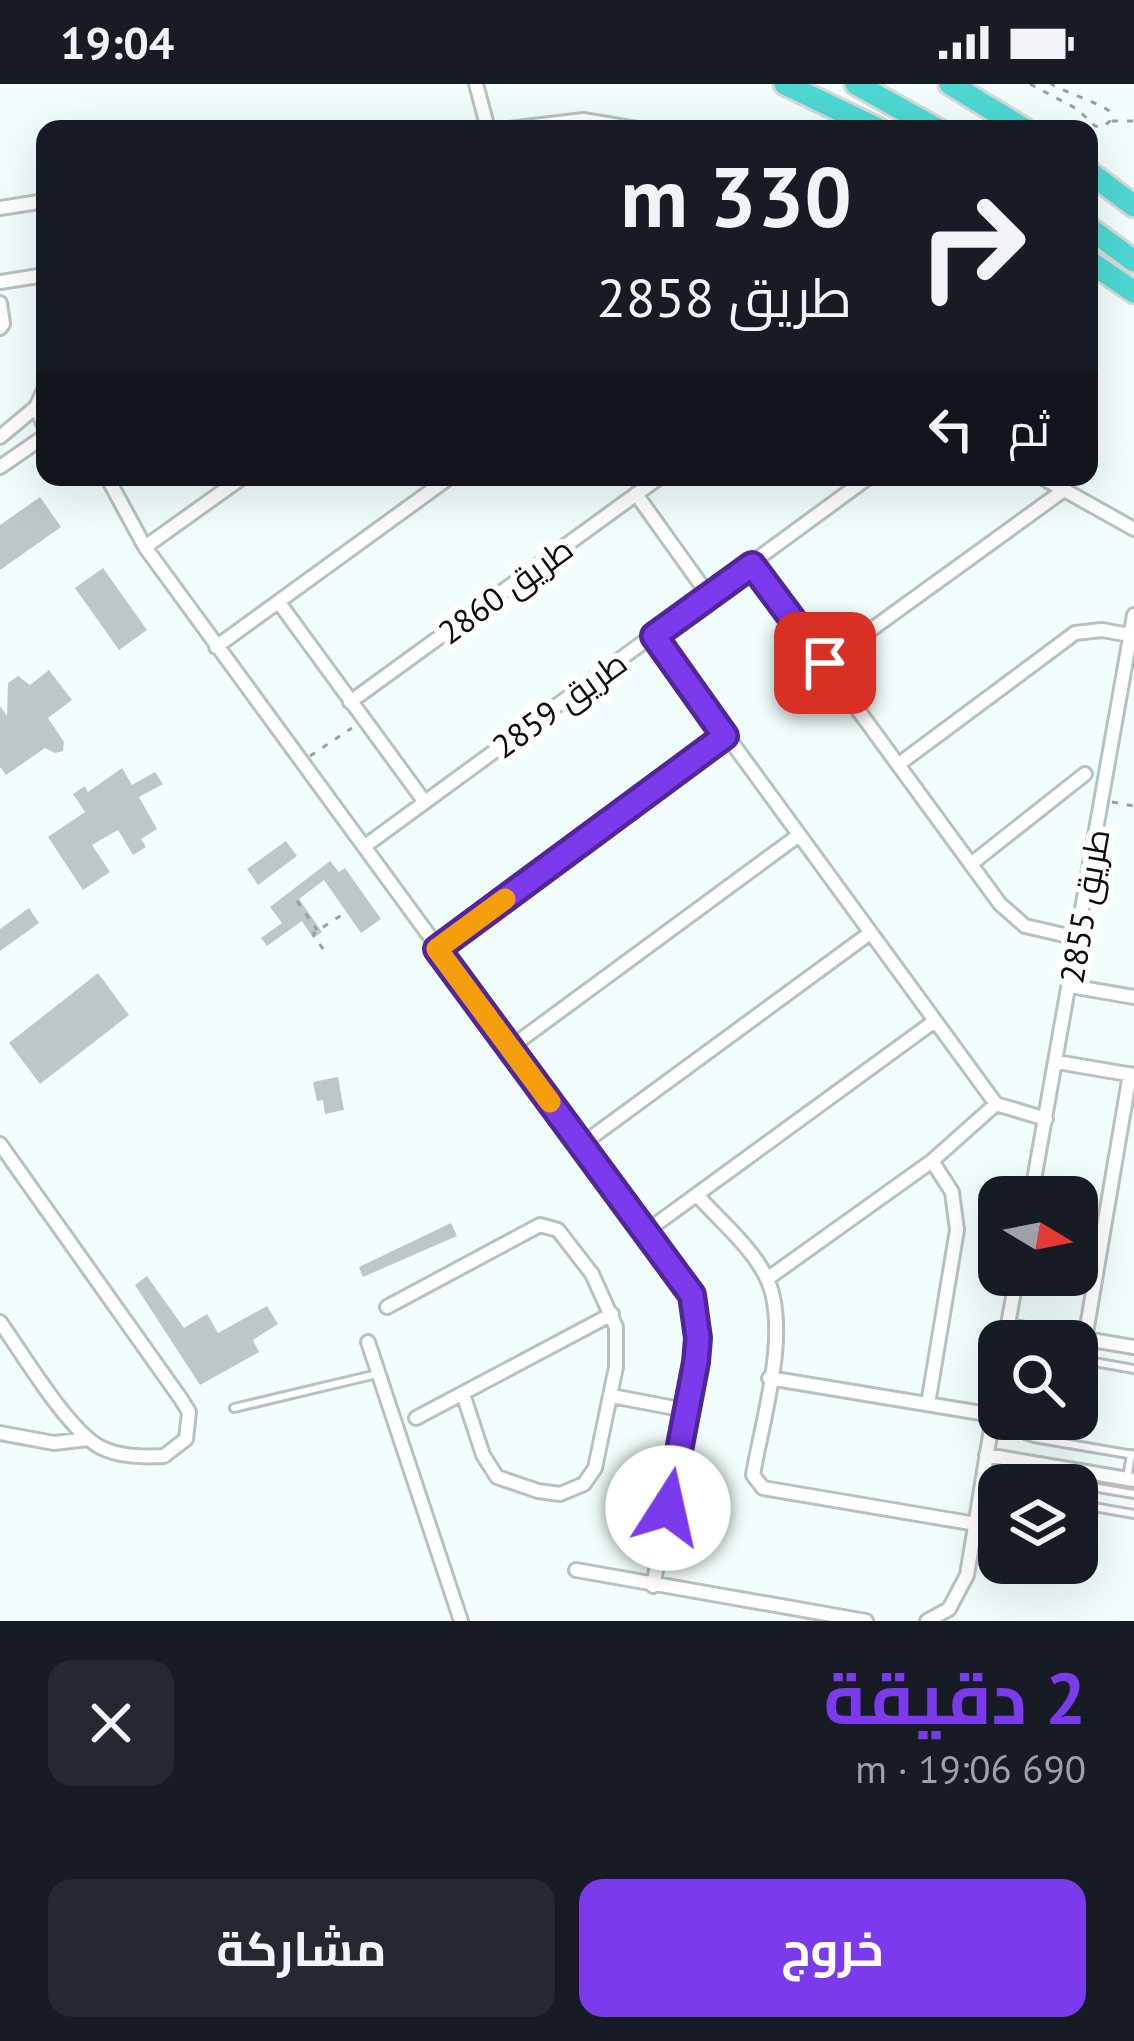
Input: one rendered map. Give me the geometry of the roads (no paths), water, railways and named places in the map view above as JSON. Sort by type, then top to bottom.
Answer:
[{"type":"highway","points":[[785,84],[859,120]]},
{"type":"highway","points":[[856,84],[921,120]]},
{"type":"highway","points":[[950,84],[1009,120]]},
{"type":"highway","points":[[1098,179],[1134,206]]},
{"type":"highway","points":[[1098,235],[1134,261]]},
{"type":"highway","points":[[1098,267],[1134,292]]},
{"type":"street","points":[[476,84],[486,120]]},
{"type":"street","points":[[0,208],[36,202]]},
{"type":"street","points":[[0,282],[36,276]]},
{"type":"street","points":[[0,303],[0,328]]},
{"type":"street","points":[[0,437],[35,407]]},
{"type":"street","points":[[0,467],[36,439]]},
{"type":"street","points":[[109,486],[145,547],[217,647],[692,1295],[698,1338],[653,1586]]},
{"type":"street","points":[[145,547],[230,486]]},
{"type":"street","points":[[217,647],[433,486]]},
{"type":"street","name":"طريق 2860","points":[[350,702],[647,486]]},
{"type":"street","name":"طريق 2859","points":[[365,846],[857,486]]},
{"type":"street","points":[[1057,486],[1134,529]]},
{"type":"street","points":[[825,663],[1064,490]]},
{"type":"street","points":[[636,494],[709,596]]},
{"type":"street","points":[[752,565],[1011,917],[1035,930],[1077,938]]},
{"type":"street","points":[[280,604],[424,801]]},
{"type":"street","name":"طريق 2855","points":[[1035,1176],[1134,615]]},
{"type":"street","points":[[899,764],[1076,633],[1130,635]]},
{"type":"street","points":[[654,636],[996,1105],[1046,1119]]},
{"type":"street","points":[[437,949],[725,736]]},
{"type":"street","points":[[971,864],[1085,774]]},
{"type":"street","points":[[511,1047],[799,836]]},
{"type":"street","points":[[581,1144],[870,934]]},
{"type":"street","points":[[1070,986],[1134,997]]},
{"type":"street","points":[[644,1233],[932,1022]]},
{"type":"street","points":[[1057,1062],[1132,1074],[1087,1320]]},
{"type":"street","points":[[767,1279],[932,1161],[996,1105]]},
{"type":"street","points":[[0,1144],[188,1412],[186,1439],[164,1456],[122,1455],[88,1439],[0,1322]]},
{"type":"street","points":[[928,1404],[957,1230],[952,1192],[932,1161]]},
{"type":"street","points":[[697,1195],[767,1279],[776,1330],[753,1475],[756,1483],[763,1488],[976,1524]]},
{"type":"street","points":[[386,1306],[540,1225],[558,1230],[592,1274],[612,1314],[617,1354],[596,1468],[584,1484],[560,1494],[497,1477],[483,1455],[463,1394]]},
{"type":"street","points":[[416,1418],[612,1314]]},
{"type":"street","points":[[1098,1341],[1134,1347]]},
{"type":"street","points":[[368,1342],[460,1621]]},
{"type":"street","points":[[769,1378],[978,1412]]},
{"type":"street","points":[[612,1396],[686,1410]]},
{"type":"street","points":[[0,1433],[54,1443],[88,1439]]},
{"type":"street","points":[[927,1621],[949,1609],[968,1575],[989,1440]]},
{"type":"street","points":[[986,1455],[1008,1464]]},
{"type":"street","points":[[1098,1484],[1132,1489]]},
{"type":"street","points":[[576,1570],[866,1621]]},
{"type":"lane","points":[[1098,1363],[1134,1369]]},
{"type":"lane","points":[[234,1408],[377,1375]]},
{"type":"lane","points":[[1046,1440],[1133,1454],[1132,1489],[1100,1488],[1107,1509]]},
{"type":"lane","points":[[1098,1508],[1134,1514]]}]
